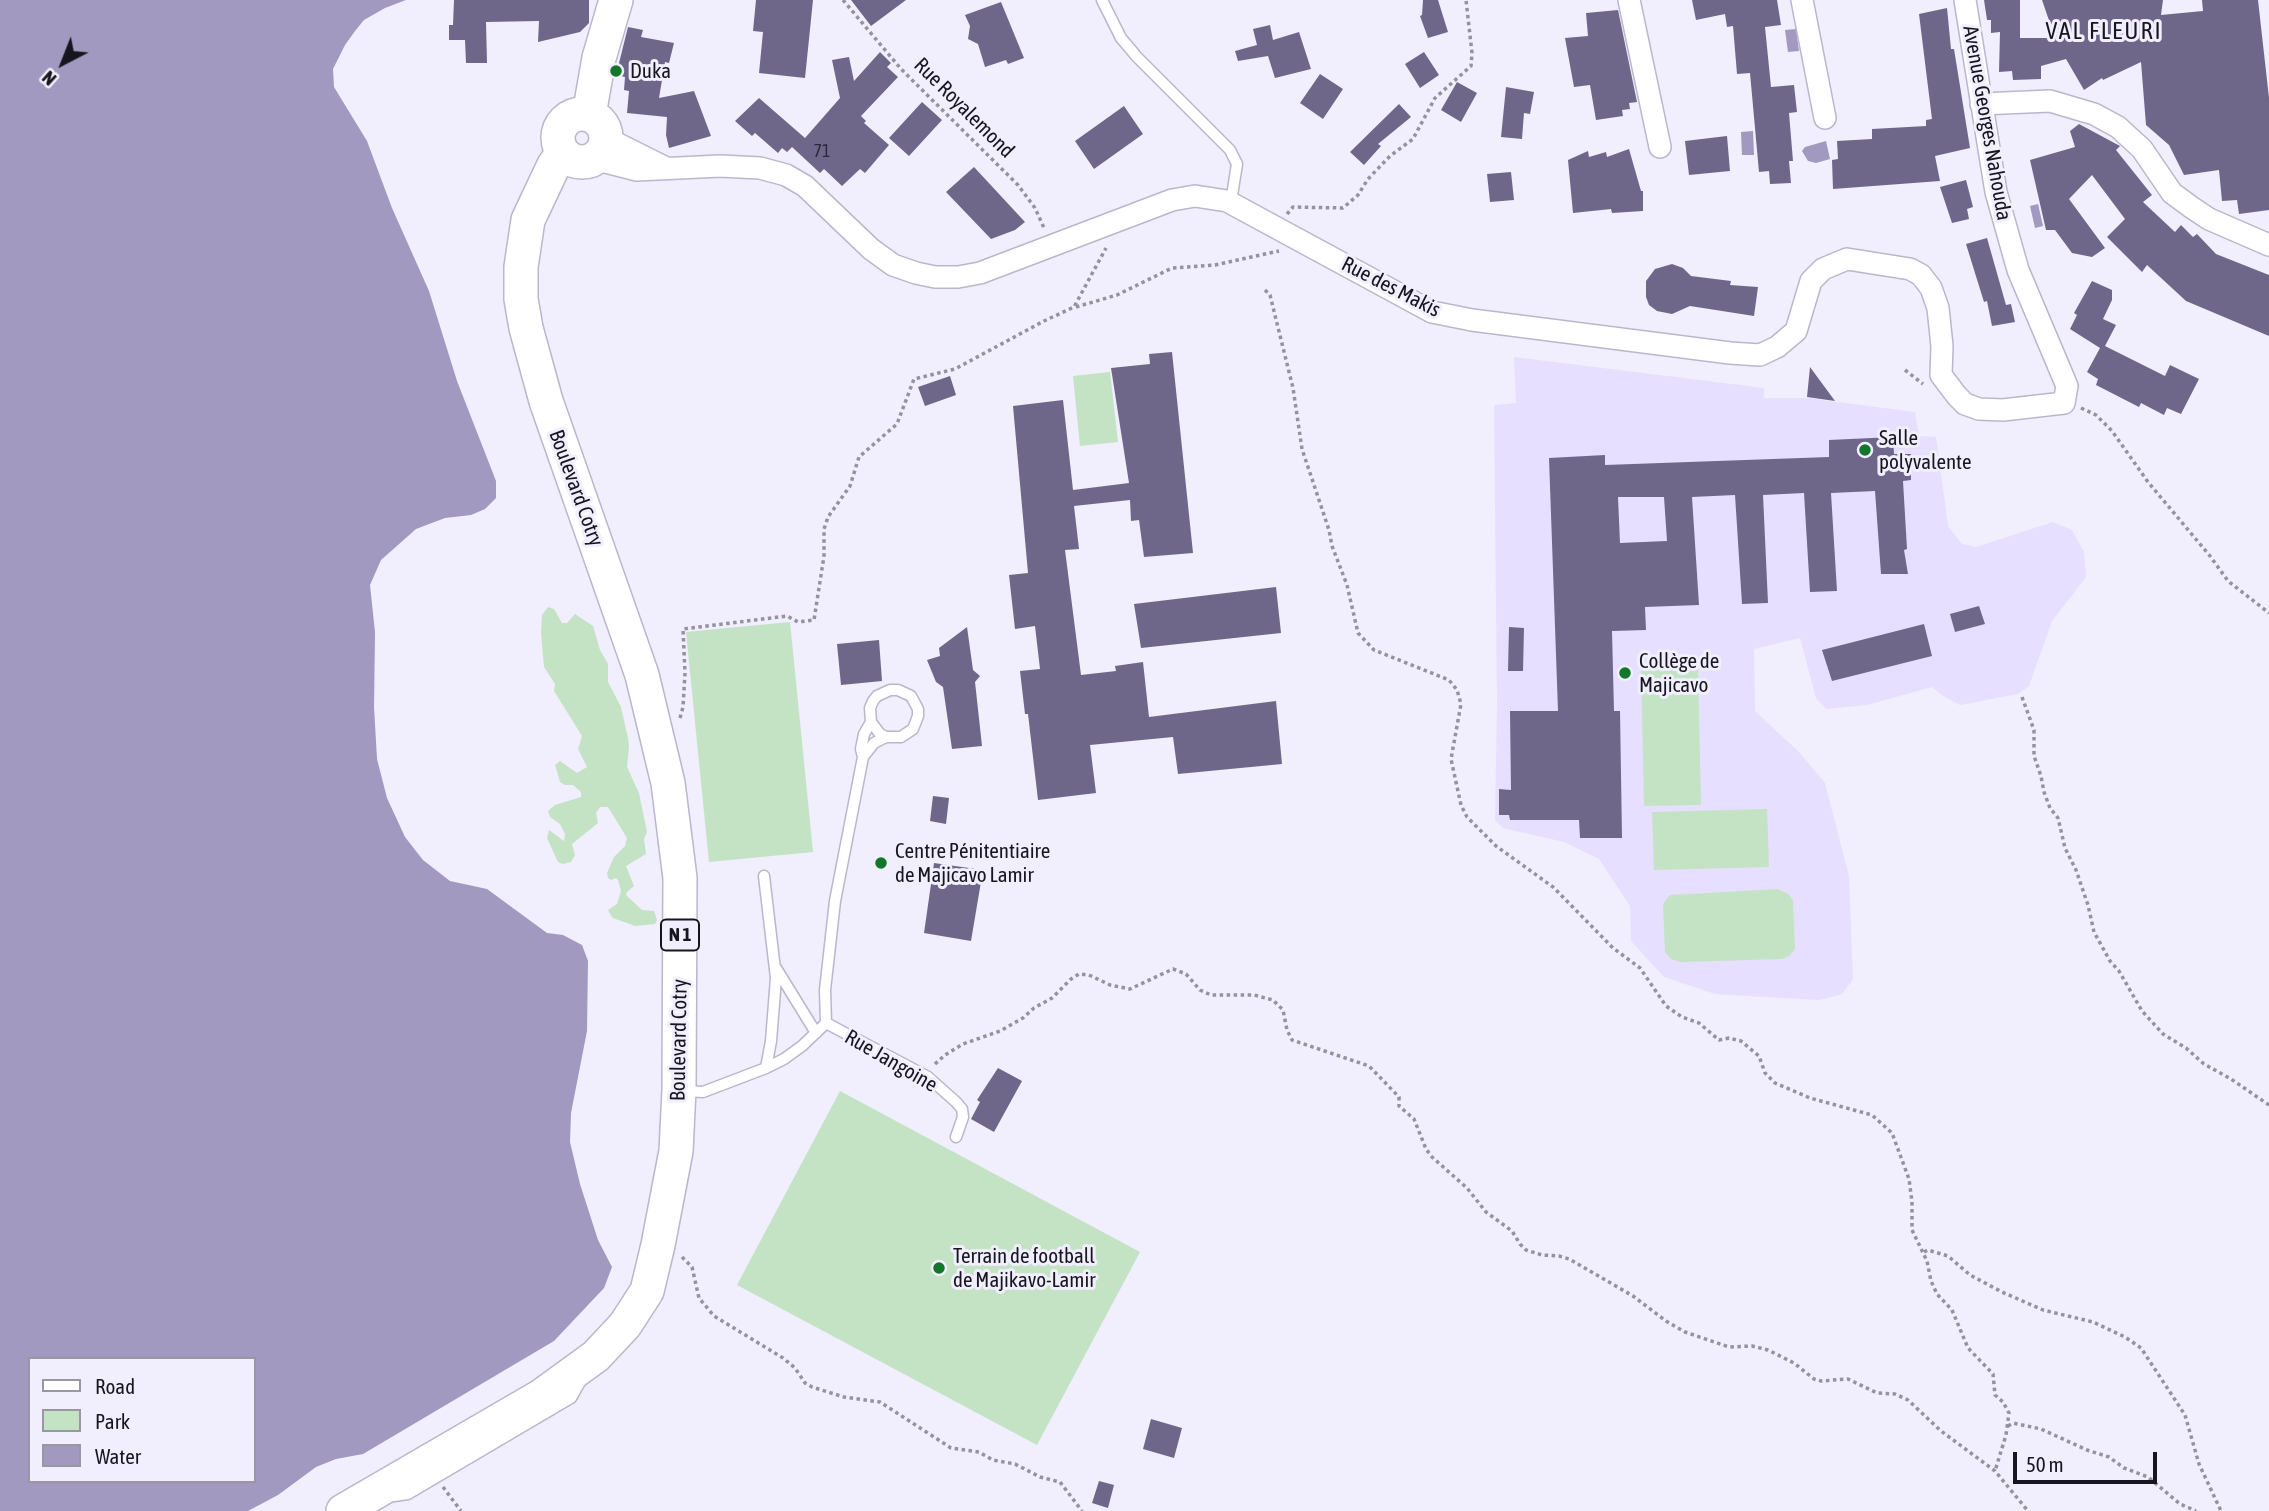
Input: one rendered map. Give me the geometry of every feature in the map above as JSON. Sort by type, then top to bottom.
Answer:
[{"type":"main road","name":"N 1","points":[[583,141],[599,58],[616,0]]},
{"type":"main road","name":"Boulevard Cotry","points":[[352,1506],[541,1396],[596,1356],[625,1325],[647,1291],[676,1151],[679,1090],[680,878],[668,783],[628,630],[556,434],[526,328],[521,299],[523,240],[528,220],[583,141]]},
{"type":"street","points":[[1629,0],[1660,147]]},
{"type":"street","points":[[1801,0],[1825,118]]},
{"type":"street","name":"Avenue Georges Nahouda","points":[[1965,0],[1996,192],[2018,270],[2067,386],[2064,403]]},
{"type":"street","points":[[1980,104],[2050,101],[2094,114],[2118,127],[2142,149],[2172,193],[2220,224],[2269,245]]},
{"type":"street","name":"Rue des Makis","points":[[583,141],[637,170],[720,166],[760,168],[786,175],[805,186],[871,249],[893,265],[935,277],[980,273],[1172,200],[1195,196],[1231,202],[1432,312],[1472,320],[1760,355],[1796,331],[1811,281],[1823,269],[1847,259],[1910,269],[1921,275],[1931,288],[1938,307],[1942,346],[1941,375],[1965,404],[1979,409],[2003,410],[2064,403]]},
{"type":"lane","points":[[1102,0],[1121,38],[1136,57],[1230,150],[1237,164],[1231,202]]},
{"type":"lane","points":[[898,690],[911,696],[918,709],[918,716],[913,729],[901,737],[886,737],[880,734],[871,722],[870,708],[877,696],[883,692],[898,690]]},
{"type":"lane","points":[[826,1023],[825,990],[835,901],[863,757],[863,734],[871,722]]},
{"type":"lane","points":[[863,757],[874,743],[886,737]]},
{"type":"lane","points":[[764,876],[776,978],[766,1068]]},
{"type":"lane","points":[[775,966],[816,1033]]},
{"type":"lane","name":"Rue Jangoine","points":[[679,1090],[703,1092],[766,1068],[784,1059],[826,1023],[924,1075],[962,1109],[963,1117],[956,1137]]},
{"type":"lane","points":[[352,1506],[408,1494],[571,1398],[596,1356]]},
{"type":"path","name":"Rue Royalemond","points":[[843,0],[901,69],[1018,185],[1035,208],[1051,247]]},
{"type":"path","points":[[1277,226],[1293,206],[1343,208],[1358,195],[1368,179],[1390,156],[1413,139],[1435,99],[1471,66],[1466,0]]},
{"type":"path","points":[[656,730],[673,725],[680,717],[685,673],[682,629],[787,616],[798,622],[814,620],[824,556],[824,529],[828,517],[850,486],[859,457],[897,424],[914,379],[955,369],[1074,307],[1117,295],[1172,268],[1215,265],[1307,243]]},
{"type":"path","points":[[1074,307],[1106,248]]},
{"type":"path","points":[[1265,290],[1270,295],[1293,388],[1302,449],[1347,586],[1358,633],[1374,650],[1450,680],[1458,690],[1461,704],[1451,759],[1466,817],[1496,846],[1553,887],[1613,948],[1640,968],[1666,1006],[1682,1017],[1699,1023],[1719,1040],[1729,1038],[1741,1041],[1759,1056],[1765,1073],[1775,1083],[1818,1100],[1872,1115],[1892,1133],[1909,1180],[1912,1230],[1924,1252],[1931,1281],[1937,1294],[1952,1310],[1969,1348],[1993,1374],[1995,1395],[2009,1413],[1994,1471]]},
{"type":"path","points":[[2064,403],[2096,415],[2112,431],[2148,482],[2228,581],[2269,613]]},
{"type":"path","points":[[2022,697],[2034,730],[2034,756],[2044,792],[2050,808],[2058,818],[2065,848],[2082,884],[2094,932],[2110,961],[2119,971],[2141,1011],[2163,1034],[2186,1048],[2204,1064],[2269,1105]]},
{"type":"path","points":[[924,1075],[952,1050],[1000,1031],[1023,1018],[1079,974],[1130,989],[1173,969],[1186,974],[1200,990],[1211,995],[1254,995],[1273,1000],[1282,1007],[1292,1040],[1327,1054],[1366,1063],[1399,1097],[1399,1106],[1414,1119],[1426,1149],[1467,1188],[1486,1212],[1512,1231],[1527,1250],[1569,1259],[1633,1296],[1685,1332],[1729,1347],[1752,1346],[1768,1350],[1794,1363],[1814,1379],[1848,1380],[1877,1393],[1895,1394],[1908,1400],[1941,1431],[1994,1471],[2028,1511]]},
{"type":"path","points":[[657,1250],[687,1261],[692,1267],[699,1298],[714,1316],[783,1358],[795,1368],[805,1383],[844,1397],[880,1402],[951,1448],[979,1452],[993,1460],[1015,1464],[1041,1477],[1060,1482],[1082,1511]]},
{"type":"path","points":[[1924,1252],[1928,1250],[1948,1256],[1970,1275],[1989,1286],[2043,1310],[2093,1322],[2126,1337],[2141,1348],[2185,1415],[2199,1464],[2221,1511]]},
{"type":"path","points":[[2007,1426],[2014,1423],[2041,1429],[2109,1457],[2124,1468],[2148,1477],[2180,1504],[2196,1511]]},
{"type":"path","points":[[436,1477],[461,1511]]},
{"type":"shaded area","name":"Collège de Majicavo","points":[[1514,357],[1764,388],[1764,398],[1807,398],[1915,412],[1919,436],[1936,437],[1948,526],[1962,544],[1976,547],[2053,522],[2072,530],[2084,552],[2086,577],[2052,621],[2029,686],[2018,694],[1960,705],[1932,687],[1867,705],[1826,709],[1816,698],[1800,638],[1754,649],[1755,711],[1799,752],[1825,783],[1849,876],[1853,979],[1842,994],[1819,1000],[1715,994],[1664,977],[1631,941],[1630,906],[1599,859],[1564,842],[1503,828],[1495,820],[1497,705],[1494,405],[1516,403]]},
{"type":"green space","points":[[1110,372],[1118,442],[1080,446],[1073,376]]},
{"type":"green space","points":[[548,607],[554,609],[562,623],[567,623],[575,614],[593,626],[600,650],[608,664],[608,682],[621,707],[628,738],[627,767],[639,793],[647,832],[644,839],[646,854],[626,866],[634,886],[626,895],[642,910],[654,911],[657,920],[655,924],[635,926],[613,918],[608,910],[617,904],[621,891],[618,880],[611,880],[607,873],[614,857],[625,846],[627,838],[608,807],[600,807],[596,813],[598,823],[572,844],[575,855],[571,862],[558,862],[547,838],[549,830],[564,841],[565,834],[548,811],[555,805],[581,797],[581,792],[573,785],[560,782],[555,765],[560,761],[577,773],[587,767],[578,749],[582,736],[554,691],[555,684],[544,667],[542,615]]},
{"type":"green space","points":[[790,622],[813,852],[709,862],[686,632]]},
{"type":"green space","points":[[1698,668],[1701,805],[1644,806],[1641,669]]},
{"type":"green space","points":[[1767,809],[1769,867],[1654,870],[1652,812]]},
{"type":"green space","points":[[1778,889],[1793,900],[1795,949],[1789,956],[1782,959],[1681,962],[1671,959],[1665,952],[1663,904],[1670,895]]},
{"type":"green space","name":"Terrain de football de Majikavo-Lamir","points":[[840,1091],[1140,1252],[1037,1445],[737,1285]]},
{"type":"water","points":[[0,0],[406,0],[364,20],[345,45],[333,69],[334,87],[367,141],[392,208],[429,291],[457,381],[496,481],[496,498],[485,509],[471,515],[445,518],[416,529],[381,560],[370,585],[375,632],[374,707],[377,759],[387,798],[405,837],[423,860],[450,881],[487,889],[547,933],[563,935],[582,945],[588,961],[587,1031],[571,1113],[570,1142],[598,1240],[612,1267],[604,1288],[554,1341],[363,1454],[336,1459],[316,1467],[278,1495],[248,1511],[0,1511]]},
{"type":"water","points":[[1796,29],[1799,51],[1788,52],[1785,30]]},
{"type":"water","points":[[1753,131],[1754,155],[1742,155],[1741,132]]},
{"type":"water","points":[[1826,141],[1830,159],[1816,163],[1808,161],[1802,151],[1805,147]]},
{"type":"water","points":[[2038,204],[2043,226],[2035,228],[2030,206]]},
{"type":"building","points":[[454,0],[589,0],[589,23],[580,32],[538,42],[539,21],[486,22],[487,63],[466,63],[465,40],[449,40],[449,25],[453,25]]},
{"type":"building","points":[[756,0],[813,0],[805,78],[759,73],[763,32],[753,31]]},
{"type":"building","points":[[851,0],[906,0],[871,26]]},
{"type":"building","points":[[1423,0],[1438,0],[1448,32],[1428,38],[1420,16]]},
{"type":"building","points":[[1692,0],[1777,0],[1781,25],[1765,27],[1771,87],[1794,85],[1797,112],[1789,113],[1793,161],[1789,161],[1791,183],[1770,184],[1769,171],[1759,172],[1750,73],[1737,74],[1733,26],[1727,27],[1725,14],[1696,20]]},
{"type":"building","points":[[1984,0],[2020,0],[2020,38],[2055,38],[2042,0],[2163,0],[2161,15],[2203,11],[2202,0],[2258,0],[2269,98],[2269,210],[2239,214],[2237,200],[2222,201],[2219,170],[2184,175],[2169,145],[2146,125],[2141,62],[2103,80],[2102,78],[2084,90],[2066,59],[2041,66],[2041,79],[2013,80],[2012,71],[1999,72],[2000,32],[1991,33],[1991,20],[1987,20]]},
{"type":"building","points":[[1001,2],[1024,58],[1008,64],[1006,60],[985,67],[978,44],[968,39],[970,26],[965,15]]},
{"type":"building","points":[[1947,8],[1951,49],[1954,49],[1970,148],[1935,156],[1940,181],[1833,189],[1832,160],[1838,159],[1837,141],[1872,139],[1872,129],[1926,126],[1926,120],[1932,119],[1919,14]]},
{"type":"building","points":[[1618,10],[1637,102],[1629,103],[1630,109],[1622,110],[1623,116],[1596,120],[1590,85],[1574,87],[1565,38],[1588,36],[1586,13]]},
{"type":"building","points":[[1270,25],[1273,40],[1299,32],[1311,69],[1275,78],[1268,56],[1238,61],[1235,51],[1257,45],[1253,29]]},
{"type":"building","points":[[628,27],[643,30],[641,37],[674,43],[669,63],[665,62],[659,98],[694,91],[711,136],[669,148],[666,135],[667,117],[627,113],[629,91],[624,90],[625,77],[616,75]]},
{"type":"building","points":[[880,52],[891,63],[887,67],[898,77],[861,116],[866,121],[864,123],[889,145],[865,173],[860,169],[842,186],[824,169],[820,173],[792,147],[787,152],[782,148],[778,153],[755,133],[752,136],[735,121],[759,98],[805,138],[840,98],[832,60],[849,57],[854,81]]},
{"type":"building","points":[[1424,52],[1439,75],[1420,88],[1405,64]]},
{"type":"building","points":[[1320,74],[1343,89],[1323,119],[1300,103]]},
{"type":"building","points":[[1457,82],[1477,93],[1461,122],[1441,110]]},
{"type":"building","points":[[1506,87],[1534,92],[1530,114],[1524,113],[1522,139],[1501,137]]},
{"type":"building","points":[[922,102],[942,120],[909,156],[889,138]]},
{"type":"building","points":[[1399,104],[1411,117],[1378,144],[1381,146],[1364,165],[1350,152]]},
{"type":"building","points":[[1124,106],[1143,134],[1094,169],[1075,141]]},
{"type":"building","points":[[2079,124],[2120,146],[2116,150],[2152,195],[2143,202],[2175,232],[2181,225],[2193,237],[2197,234],[2216,254],[2269,275],[2269,336],[2186,301],[2147,265],[2142,272],[2107,237],[2125,219],[2092,175],[2069,199],[2105,248],[2092,257],[2072,253],[2055,230],[2046,230],[2030,160],[2075,147],[2070,131]]},
{"type":"building","points":[[1727,136],[1730,171],[1689,175],[1685,141]]},
{"type":"building","points":[[1629,149],[1643,191],[1643,211],[1612,213],[1611,209],[1573,213],[1568,160],[1588,151],[1589,157],[1606,152],[1607,157]]},
{"type":"building","points":[[974,167],[1025,222],[1015,230],[991,239],[946,192]]},
{"type":"building","points":[[1511,172],[1514,200],[1490,202],[1487,174]]},
{"type":"building","points":[[1966,180],[1973,207],[1967,209],[1969,219],[1952,223],[1940,187]]},
{"type":"building","points":[[1987,238],[2006,305],[2011,304],[2015,322],[1992,326],[1987,301],[1984,302],[1966,244]]},
{"type":"building","points":[[1672,264],[1683,268],[1691,276],[1731,281],[1730,285],[1758,287],[1754,316],[1690,306],[1672,314],[1657,311],[1649,305],[1646,297],[1646,281],[1655,269]]},
{"type":"building","points":[[2092,281],[2112,290],[2112,300],[2103,319],[2116,325],[2105,346],[2165,376],[2170,365],[2199,379],[2181,414],[2167,408],[2164,415],[2141,403],[2139,407],[2096,385],[2098,379],[2087,372],[2100,348],[2070,329],[2077,315],[2074,313]]},
{"type":"building","points":[[1172,352],[1193,553],[1144,557],[1139,520],[1131,521],[1130,500],[1074,506],[1079,549],[1065,550],[1081,675],[1116,671],[1115,666],[1143,662],[1149,717],[1276,701],[1282,764],[1178,774],[1173,737],[1090,745],[1096,793],[1038,800],[1020,671],[1040,669],[1035,626],[1015,629],[1009,575],[1028,573],[1013,406],[1063,400],[1073,490],[1129,483],[1111,368],[1150,364],[1149,354]]},
{"type":"building","points":[[1810,367],[1835,401],[1807,397]]},
{"type":"building","points":[[950,376],[956,395],[925,406],[918,387]]},
{"type":"building","points":[[1893,437],[1894,454],[1911,454],[1911,480],[1903,481],[1907,549],[1904,550],[1908,574],[1881,574],[1875,491],[1831,493],[1837,591],[1810,592],[1804,493],[1763,495],[1768,603],[1742,604],[1735,495],[1692,497],[1699,605],[1645,607],[1646,630],[1612,631],[1614,711],[1620,711],[1622,838],[1580,838],[1579,820],[1510,820],[1509,815],[1499,815],[1499,789],[1511,790],[1510,711],[1558,711],[1549,458],[1605,455],[1605,465],[1829,457],[1829,440]],"holes":[[[1618,497],[1664,497],[1667,541],[1620,543]]]},
{"type":"building","points":[[1276,587],[1281,633],[1141,648],[1134,604]]},
{"type":"building","points":[[1979,606],[1985,624],[1955,632],[1950,614]]},
{"type":"building","points":[[1924,624],[1932,656],[1832,681],[1822,650]]},
{"type":"building","points":[[967,627],[973,670],[980,676],[975,682],[982,746],[952,749],[943,687],[936,682],[927,660],[940,656],[939,648]]},
{"type":"building","points":[[1509,627],[1524,628],[1523,671],[1508,671]]},
{"type":"building","points":[[879,640],[882,681],[841,685],[837,644]]},
{"type":"building","points":[[933,796],[949,798],[946,824],[930,821]]},
{"type":"building","points":[[934,863],[983,870],[971,941],[924,933]]},
{"type":"building","points":[[998,1068],[1022,1081],[994,1132],[971,1119],[980,1102],[977,1100]]},
{"type":"building","points":[[1151,1419],[1182,1428],[1174,1458],[1143,1449]]},
{"type":"building","points":[[1099,1481],[1114,1485],[1108,1508],[1092,1503]]},
{"type":"place","name":"Duka","points":[[616,71]]},
{"type":"place","name":"Salle polyvalente","points":[[1865,450]]},
{"type":"place","name":"Collège de Majicavo","points":[[1625,673]]},
{"type":"place","name":"Centre Pénitentiaire de Majicavo Lamir","points":[[881,863]]},
{"type":"place","name":"Terrain de football de Majikavo-Lamir","points":[[939,1268]]},
{"type":"district","name":"VAL FLEURI","points":[[2104,31]]}]
